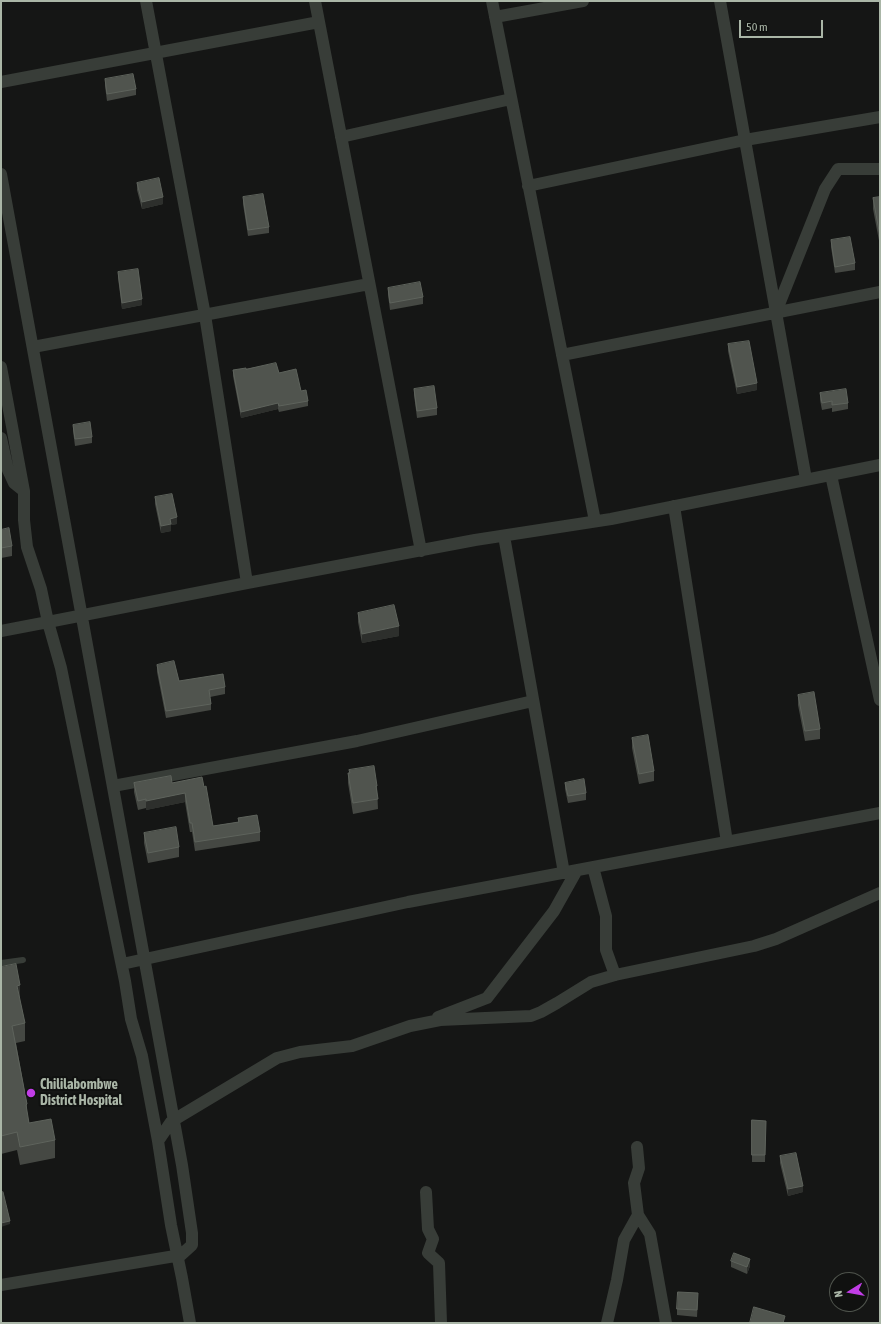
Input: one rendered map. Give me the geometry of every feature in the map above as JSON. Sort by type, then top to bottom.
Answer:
[{"type":"street","points":[[146,1],[205,315],[247,583]]},
{"type":"street","points":[[315,1],[421,551]]},
{"type":"street","points":[[492,1],[595,521]]},
{"type":"street","points":[[495,18],[583,1]]},
{"type":"street","points":[[720,1],[806,480]]},
{"type":"street","points":[[1,82],[319,22]]},
{"type":"street","points":[[341,138],[511,99]]},
{"type":"street","points":[[528,186],[745,140],[880,117]]},
{"type":"street","points":[[776,312],[825,189],[838,169],[880,169]]},
{"type":"street","points":[[1,174],[174,1120],[190,1209],[192,1233],[192,1245],[178,1256],[1,1284]]},
{"type":"street","points":[[33,347],[369,284]]},
{"type":"street","points":[[562,356],[880,292]]},
{"type":"street","points":[[1,367],[24,491],[24,520],[28,547],[41,589],[60,668],[122,964],[131,1019],[142,1056],[158,1141],[171,1225],[190,1323]]},
{"type":"street","points":[[1,438],[8,470],[14,483],[24,491]]},
{"type":"street","points":[[1,631],[247,583],[595,521],[880,465]]},
{"type":"street","points":[[831,475],[880,700]]},
{"type":"street","points":[[674,506],[727,842]]},
{"type":"street","points":[[504,536],[564,873]]},
{"type":"street","points":[[113,786],[357,741],[533,701]]},
{"type":"street","points":[[122,964],[400,904],[880,813]]},
{"type":"street","points":[[593,868],[606,916],[606,950],[615,975]]},
{"type":"street","points":[[421,1024],[487,998],[554,911],[577,870]]},
{"type":"street","points":[[158,1141],[170,1122],[277,1058],[300,1052],[352,1046],[410,1026],[440,1020],[531,1016],[557,1004],[591,982],[615,975],[690,960],[776,939],[880,893]]},
{"type":"street","points":[[637,1147],[639,1168],[634,1183],[638,1215],[650,1234],[666,1323]]},
{"type":"street","points":[[426,1192],[428,1230],[434,1239],[428,1253],[439,1263],[441,1323]]},
{"type":"street","points":[[607,1323],[624,1240],[638,1215]]},
{"type":"lane","points":[[1,963],[23,960]]},
{"type":"building","points":[[133,74],[136,89],[107,94],[105,79]]},
{"type":"building","points":[[159,178],[163,197],[142,202],[137,183]]},
{"type":"building","points":[[263,194],[269,227],[248,230],[243,197]]},
{"type":"building","points":[[880,197],[880,236],[873,198]]},
{"type":"building","points":[[850,237],[855,263],[835,267],[831,240]]},
{"type":"building","points":[[138,269],[142,299],[122,303],[118,272]]},
{"type":"building","points":[[420,282],[423,297],[390,303],[388,288]]},
{"type":"building","points":[[749,341],[757,383],[737,387],[728,344]]},
{"type":"building","points":[[276,363],[279,373],[296,369],[301,391],[306,390],[308,401],[279,406],[278,403],[241,412],[233,370]]},
{"type":"building","points":[[434,386],[437,408],[417,411],[414,389]]},
{"type":"building","points":[[846,389],[848,403],[832,405],[832,401],[822,403],[820,393]]},
{"type":"building","points":[[90,422],[92,437],[75,439],[73,425]]},
{"type":"building","points":[[172,494],[177,517],[170,519],[171,524],[161,526],[155,497]]},
{"type":"building","points":[[9,528],[12,546],[1,548],[1,530]]},
{"type":"building","points":[[394,605],[399,626],[362,634],[358,613]]},
{"type":"building","points":[[174,661],[179,681],[223,674],[225,687],[209,690],[211,704],[166,711],[157,665]]},
{"type":"building","points":[[814,692],[820,729],[805,731],[798,695]]},
{"type":"building","points":[[648,735],[654,771],[639,774],[632,738]]},
{"type":"building","points":[[374,766],[378,799],[353,803],[348,773],[350,773],[349,770]]},
{"type":"building","points":[[171,776],[172,783],[202,777],[204,787],[206,786],[213,826],[239,822],[238,818],[257,815],[260,832],[195,842],[185,793],[146,801],[146,799],[138,801],[134,783]]},
{"type":"building","points":[[584,779],[586,793],[568,796],[565,783]]},
{"type":"building","points":[[176,827],[179,847],[148,853],[144,833]]},
{"type":"building","points":[[16,964],[20,985],[17,986],[25,1023],[12,1026],[27,1104],[29,1123],[51,1119],[55,1140],[20,1147],[17,1132],[1,1136],[1,967]]},
{"type":"building","points":[[752,1120],[766,1121],[765,1155],[752,1155]]},
{"type":"building","points":[[796,1153],[803,1186],[788,1189],[780,1156]]},
{"type":"building","points":[[3,1192],[10,1221],[1,1223],[1,1193]]},
{"type":"building","points":[[734,1253],[750,1259],[747,1267],[731,1261]]},
{"type":"building","points":[[678,1292],[698,1293],[697,1310],[677,1309]]},
{"type":"building","points":[[754,1307],[785,1316],[783,1323],[750,1323]]},
{"type":"place","name":"Chililabombwe District Hospital","points":[[31,1093]]}]
